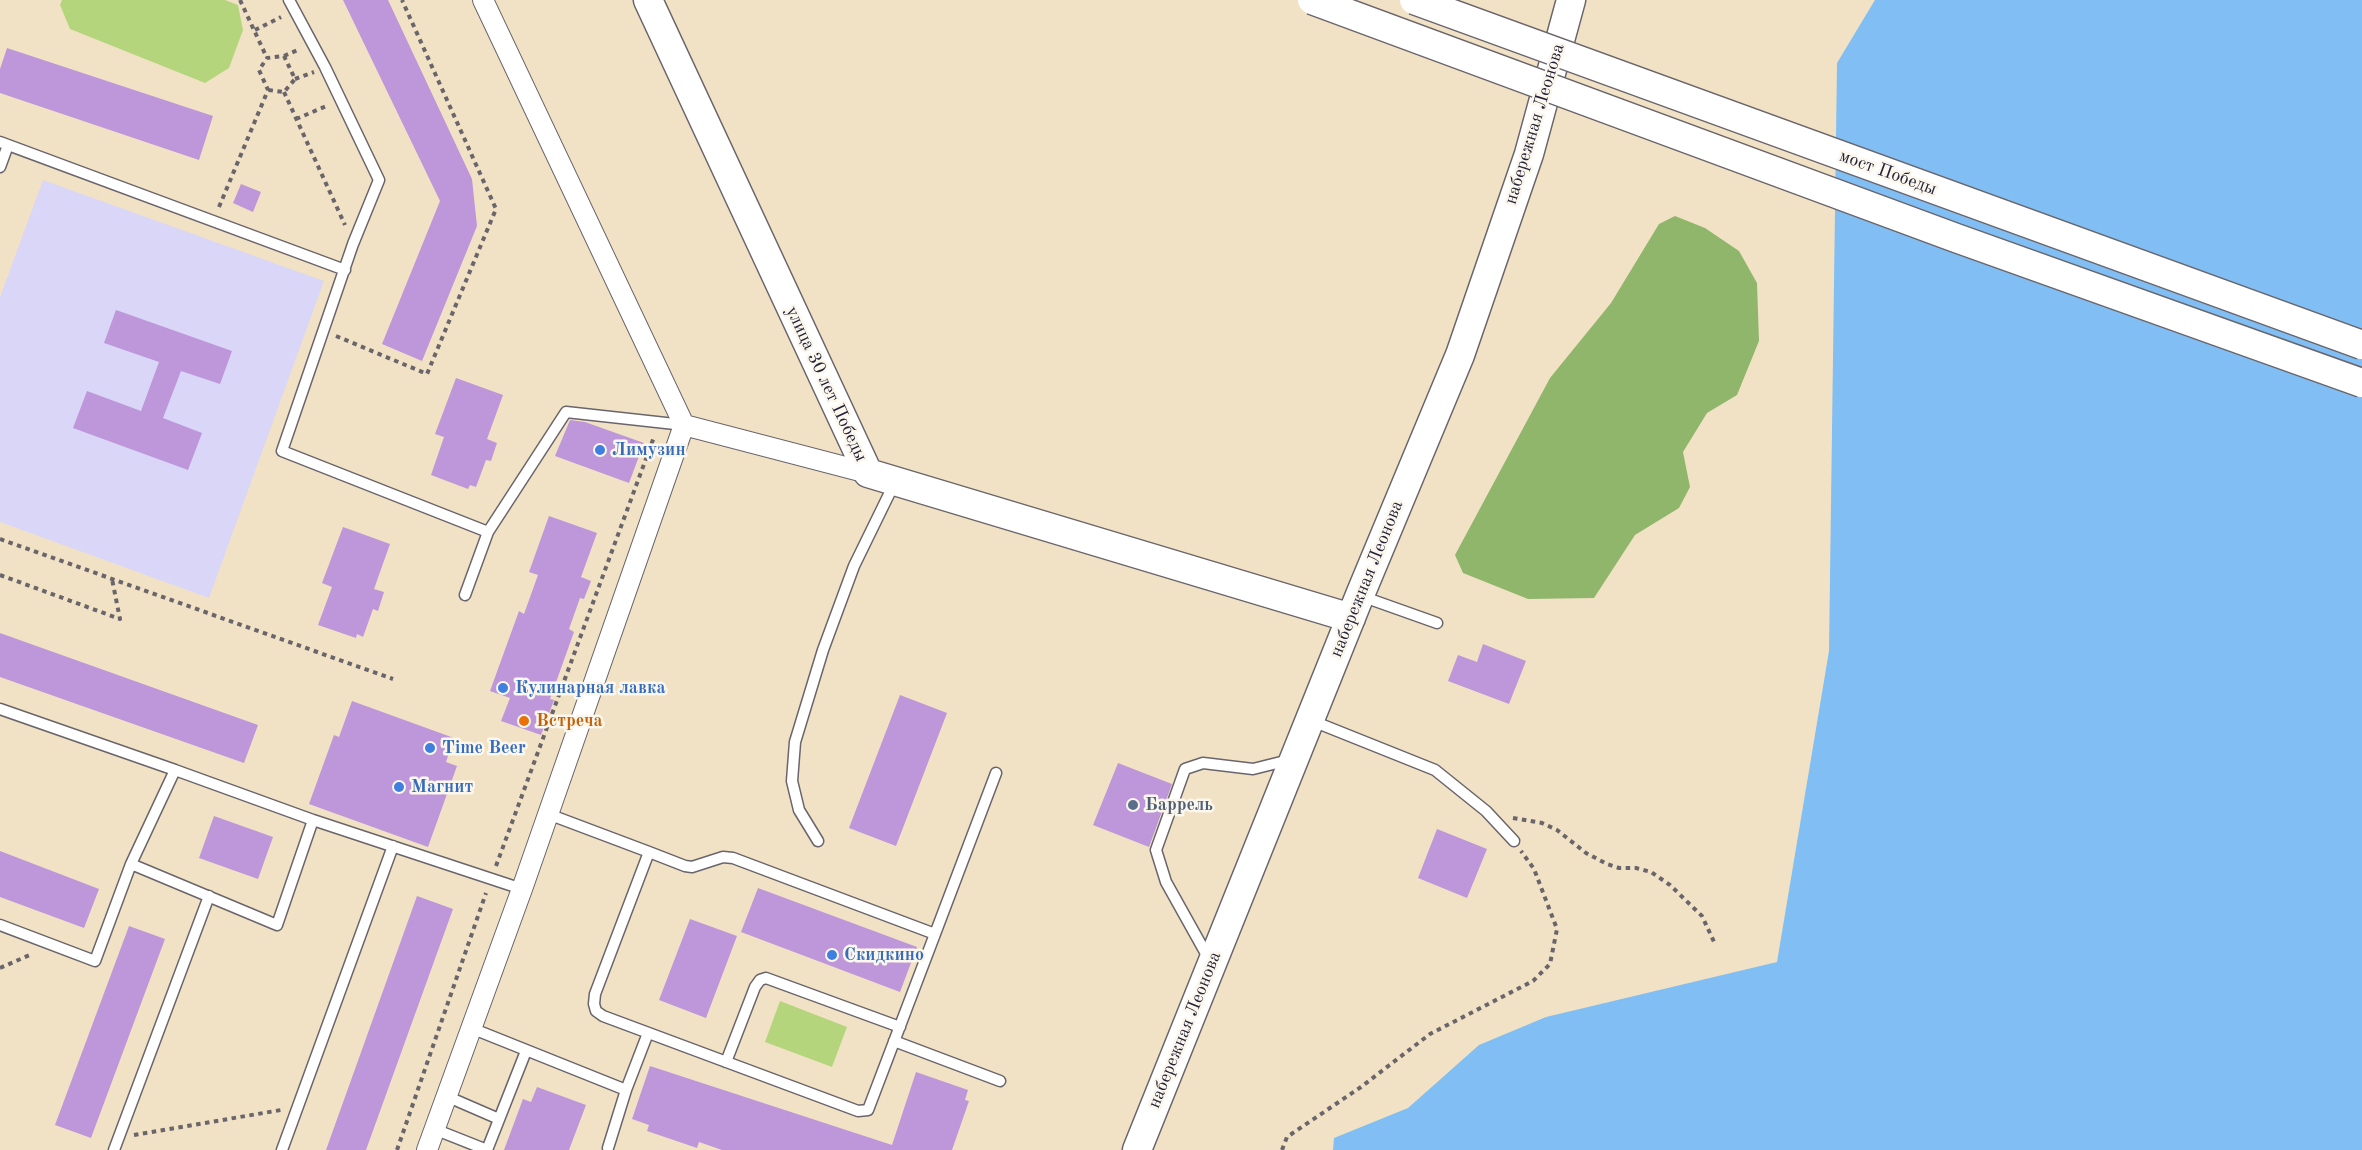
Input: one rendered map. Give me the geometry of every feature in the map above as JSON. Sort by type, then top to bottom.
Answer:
[{"type":"main road","name":"улица 30 лет Победы","points":[[648,0],[867,473],[1355,607]]},
{"type":"main road","points":[[1312,0],[1945,234],[2362,383]]},
{"type":"main road","name":"мост Победы","points":[[1414,0],[2362,345]]},
{"type":"main road","name":"набережная Леонова","points":[[1137,1150],[1355,607],[1460,355],[1529,154],[1571,0]]},
{"type":"street","points":[[427,1150],[522,889],[684,424],[483,0]]},
{"type":"street","points":[[684,424],[867,473]]},
{"type":"lane","points":[[292,5],[379,180],[353,244],[282,451],[488,532]]},
{"type":"lane","points":[[0,167],[4,144],[345,270]]},
{"type":"lane","points":[[465,595],[488,532],[566,412],[684,424]]},
{"type":"lane","points":[[819,841],[799,810],[796,801],[792,781],[795,742],[823,650],[854,566],[895,481]]},
{"type":"lane","points":[[1355,607],[1437,624]]},
{"type":"lane","points":[[0,709],[313,820],[522,889]]},
{"type":"lane","points":[[1310,720],[1435,770],[1486,811],[1514,841]]},
{"type":"lane","points":[[1212,963],[1166,882],[1155,850],[1185,769],[1203,763],[1253,769],[1295,758]]},
{"type":"lane","points":[[0,925],[95,961],[131,864],[175,771]]},
{"type":"lane","points":[[649,852],[595,994],[596,1011],[603,1016],[863,1112],[870,1105],[996,773]]},
{"type":"lane","points":[[548,814],[692,867],[723,857],[733,858],[935,934]]},
{"type":"lane","points":[[131,864],[277,925],[313,820]]},
{"type":"lane","points":[[282,1150],[393,846]]},
{"type":"lane","points":[[114,1150],[209,896]]},
{"type":"lane","points":[[726,1062],[754,987],[760,980],[766,978],[900,1027]]},
{"type":"lane","points":[[471,1028],[626,1090]]},
{"type":"lane","points":[[609,1150],[626,1090],[648,1033]]},
{"type":"lane","points":[[894,1041],[1000,1082]]},
{"type":"lane","points":[[434,1129],[487,1150],[526,1051]]},
{"type":"lane","points":[[446,1096],[499,1119]]},
{"type":"path","points":[[240,0],[267,58]]},
{"type":"path","points":[[324,332],[427,374],[496,209],[402,0]]},
{"type":"path","points":[[255,30],[292,5]]},
{"type":"path","points":[[213,221],[268,90],[259,70],[267,58],[284,56],[295,79],[284,92]]},
{"type":"path","points":[[268,90],[284,92]]},
{"type":"path","points":[[284,92],[353,244]]},
{"type":"path","points":[[296,119],[340,100]]},
{"type":"path","points":[[397,1150],[491,878],[660,422]]},
{"type":"path","points":[[0,539],[393,679]]},
{"type":"path","points":[[0,575],[120,619],[112,579]]},
{"type":"path","points":[[1486,811],[1542,823],[1557,830],[1586,853],[1608,864],[1619,868],[1636,868],[1651,872],[1670,885],[1702,916],[1715,944]]},
{"type":"path","points":[[1282,1150],[1287,1137],[1361,1087],[1430,1034],[1533,981],[1550,964],[1557,929],[1534,869],[1514,841]]},
{"type":"path","points":[[0,968],[51,944]]},
{"type":"path","points":[[119,1138],[298,1108]]},
{"type":"shaded area","points":[[43,180],[324,281],[209,598],[0,522],[0,297]]},
{"type":"green space","points":[[62,0],[225,0],[238,5],[243,30],[229,68],[205,83],[70,29],[60,5]]},
{"type":"green space","points":[[1675,216],[1705,228],[1739,251],[1757,283],[1759,341],[1737,395],[1707,413],[1683,452],[1690,487],[1679,508],[1635,535],[1594,598],[1528,599],[1463,573],[1455,555],[1550,378],[1611,303],[1659,224]]},
{"type":"green space","points":[[780,1001],[847,1027],[832,1067],[765,1042]]},
{"type":"water","points":[[1875,0],[2362,0],[2362,1150],[1333,1150],[1334,1138],[1408,1108],[1479,1045],[1546,1017],[1777,962],[1829,651],[1837,63]]},
{"type":"building","points":[[343,0],[388,0],[472,179],[477,226],[422,361],[382,344],[440,201]]},
{"type":"building","points":[[7,48],[213,116],[199,160],[0,93],[0,69]]},
{"type":"building","points":[[241,184],[261,192],[253,212],[233,203]]},
{"type":"building","points":[[116,310],[232,351],[220,384],[181,371],[163,418],[202,433],[188,470],[73,428],[87,391],[141,411],[159,362],[104,343]]},
{"type":"building","points":[[456,378],[503,395],[487,439],[497,443],[491,461],[486,460],[476,487],[470,485],[468,489],[431,475],[444,437],[435,434]]},
{"type":"building","name":"Лимузин","points":[[570,420],[585,422],[644,443],[629,483],[555,456]]},
{"type":"building","points":[[549,516],[597,533],[581,577],[591,581],[584,599],[580,598],[569,629],[574,632],[550,699],[554,700],[541,735],[501,721],[510,698],[490,691],[519,611],[524,614],[538,575],[529,572]]},
{"type":"building","points":[[343,527],[390,544],[374,589],[384,592],[378,611],[373,609],[363,637],[357,634],[356,638],[318,625],[332,587],[322,583]]},
{"type":"building","points":[[0,633],[258,725],[244,763],[0,677]]},
{"type":"building","points":[[1483,644],[1526,661],[1509,704],[1448,681],[1458,655],[1477,662]]},
{"type":"building","points":[[900,695],[947,713],[896,846],[849,828]]},
{"type":"building","points":[[352,701],[454,738],[446,762],[457,766],[428,847],[309,804],[334,735],[339,737]]},
{"type":"building","name":"Баррель","points":[[1118,763],[1172,784],[1149,847],[1093,825]]},
{"type":"building","points":[[214,816],[273,837],[258,879],[199,858]]},
{"type":"building","points":[[1437,829],[1487,849],[1467,898],[1418,878]]},
{"type":"building","points":[[0,851],[99,889],[84,928],[0,897]]},
{"type":"building","points":[[758,888],[917,947],[900,992],[741,932]]},
{"type":"building","points":[[417,896],[453,909],[366,1150],[326,1150]]},
{"type":"building","points":[[690,919],[737,936],[706,1018],[659,1000]]},
{"type":"building","points":[[129,926],[165,939],[91,1138],[55,1125]]},
{"type":"building","points":[[650,1066],[892,1145],[916,1072],[968,1090],[965,1100],[969,1101],[952,1150],[722,1150],[699,1142],[697,1148],[647,1131],[649,1125],[632,1119]]},
{"type":"building","points":[[537,1087],[586,1105],[569,1150],[504,1150],[523,1099],[531,1102]]},
{"type":"place","name":"Лимузин","points":[[600,450]]},
{"type":"place","name":"Кулинарная лавка","points":[[503,688]]},
{"type":"place","name":"Встреча","points":[[524,721]]},
{"type":"place","name":"Time Beer","points":[[430,748]]},
{"type":"place","name":"Магнит","points":[[399,787]]},
{"type":"place","name":"Баррель","points":[[1133,805]]},
{"type":"place","name":"Скидкино","points":[[832,955]]}]
